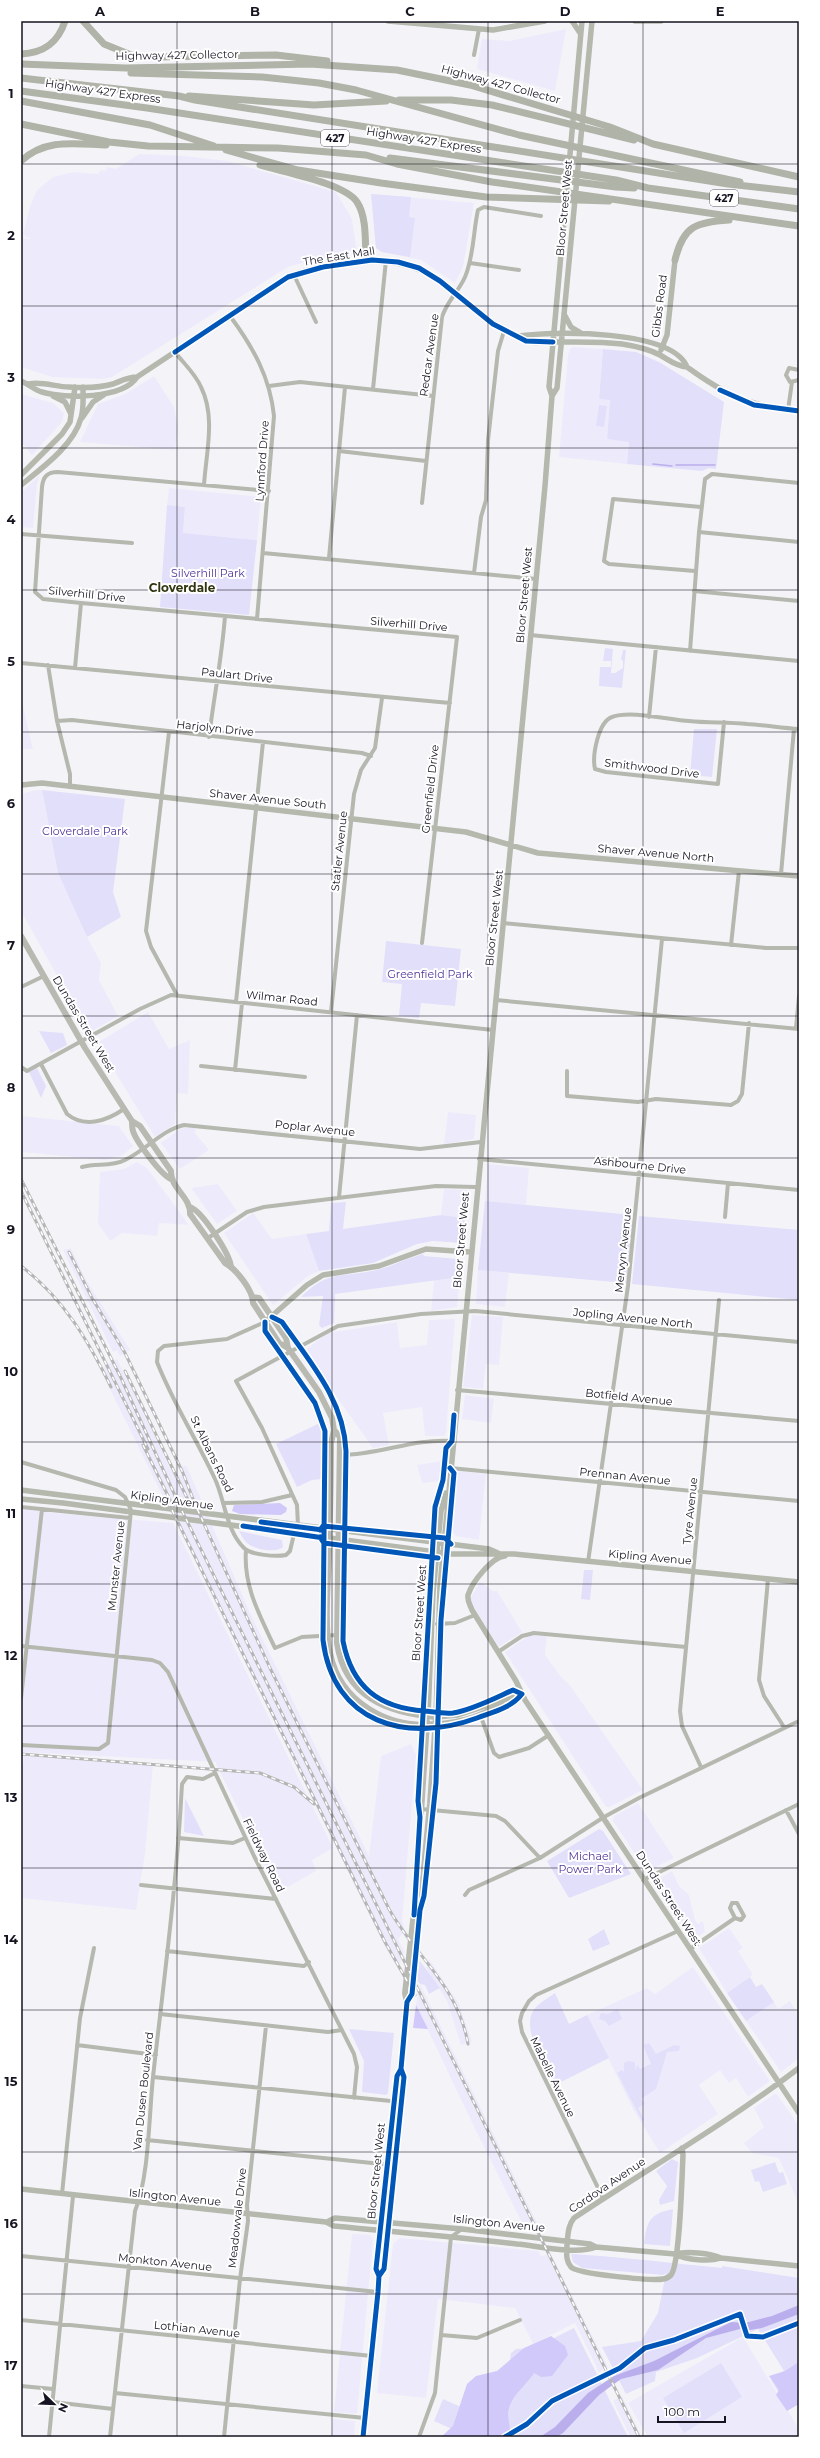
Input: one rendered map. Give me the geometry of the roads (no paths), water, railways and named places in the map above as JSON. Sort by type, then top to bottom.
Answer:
[{"type":"highway","points":[[21,54],[40,51],[50,46],[58,39],[65,21]]},
{"type":"highway","points":[[83,21],[104,44],[131,55],[154,57],[276,55],[325,60],[343,65]]},
{"type":"highway","points":[[21,64],[120,72],[262,77],[319,83],[356,90],[519,135],[760,187]]},
{"type":"highway","name":"Highway 427 Collector","points":[[21,64],[126,68],[275,64],[343,65],[398,70],[470,85],[610,127],[653,144],[799,177]]},
{"type":"highway","name":"Highway 427 Express","points":[[21,78],[179,96],[195,100],[720,183],[799,192]]},
{"type":"highway","name":"Highway 427 Express","points":[[21,92],[147,108],[616,180],[648,188],[799,209]]},
{"type":"highway","points":[[179,96],[314,105],[408,100],[451,100],[492,105],[653,144]]},
{"type":"highway","points":[[21,101],[150,125],[236,153],[318,174],[486,197],[596,203],[615,201]]},
{"type":"highway","name":"427","points":[[21,124],[109,142],[148,146],[278,148],[366,155],[397,164],[492,182],[615,201],[799,226]]},
{"type":"highway","points":[[21,161],[33,151],[54,144],[148,146]]},
{"type":"highway","points":[[236,153],[251,162],[336,187],[352,197],[362,214],[366,260]]},
{"type":"highway","points":[[366,155],[616,187],[648,188]]},
{"type":"highway","points":[[779,173],[799,172]]},
{"type":"highway","points":[[675,260],[682,238],[694,226],[719,220],[750,219]]},
{"type":"main road","points":[[388,21],[479,29],[511,28],[545,21]]},
{"type":"main road","points":[[572,21],[580,34]]},
{"type":"main road","name":"Bloor Street West","points":[[363,2437],[378,2292],[379,2276],[376,2269],[387,2164],[397,2076],[400,2069],[408,2002],[412,1994],[430,1810],[436,1717],[437,1624],[452,1441],[536,579],[552,396],[549,387],[582,21]]},
{"type":"main road","name":"Bloor Street West","points":[[552,396],[557,388],[592,21]]},
{"type":"main road","points":[[635,21],[661,21]]},
{"type":"main road","name":"The East Mall","points":[[21,381],[29,384],[34,389],[52,395],[83,396],[106,393],[132,384],[137,377],[294,275],[366,260],[386,260],[419,268],[455,292],[485,319],[504,331],[518,336],[526,341],[624,344],[659,354],[680,366],[687,367],[734,398],[754,405],[799,411]]},
{"type":"main road","name":"Gibbs Road","points":[[659,354],[663,348],[666,335],[675,260]]},
{"type":"main road","points":[[564,314],[570,327],[586,335]]},
{"type":"main road","name":"The East Mall","points":[[518,336],[562,334],[597,335],[638,339],[663,348],[684,360],[687,367]]},
{"type":"main road","points":[[596,342],[597,335]]},
{"type":"main road","name":"The East Mall","points":[[29,384],[36,382],[83,387],[107,385],[129,377],[137,377]]},
{"type":"main road","points":[[21,475],[62,434],[72,416],[75,387]]},
{"type":"main road","points":[[82,418],[83,387]]},
{"type":"main road","points":[[21,485],[67,442],[93,402],[106,393]]},
{"type":"main road","points":[[52,395],[65,402],[72,416]]},
{"type":"main road","name":"Shaver Avenue South","points":[[21,785],[42,783],[435,828],[477,834],[511,845]]},
{"type":"main road","name":"Shaver Avenue North","points":[[511,845],[538,853],[799,876]]},
{"type":"main road","name":"Dundas Street West","points":[[21,936],[82,1043],[124,1109],[132,1121],[140,1126],[171,1171],[170,1179]]},
{"type":"main road","name":"Dundas Street West","points":[[132,1121],[133,1131],[164,1177],[170,1179],[190,1208],[190,1214],[225,1263],[232,1267],[253,1297],[253,1303],[279,1343],[290,1350]]},
{"type":"main road","name":"Dundas Street West","points":[[190,1208],[197,1209],[231,1258],[232,1267]]},
{"type":"main road","points":[[265,1322],[307,1285],[323,1275],[379,1266],[426,1249],[470,1252]]},
{"type":"main road","name":"Dundas Street West","points":[[253,1297],[259,1298],[286,1338],[290,1350],[320,1392],[332,1418],[334,1430],[331,1443],[328,1635],[330,1653],[338,1675],[346,1688],[359,1702],[387,1719],[413,1725],[458,1722],[480,1714],[502,1702],[522,1694]]},
{"type":"main road","name":"Dundas Street West","points":[[334,1430],[340,1437],[341,1455],[337,1635],[343,1664],[364,1693],[393,1710],[436,1717],[453,1716],[490,1703],[502,1702]]},
{"type":"main road","name":"Bloor Street West","points":[[408,2002],[405,1993],[415,1903],[428,1716],[432,1609],[436,1552],[441,1511],[448,1489]]},
{"type":"main road","name":"Kipling Avenue","points":[[22,1490],[106,1501],[243,1523],[294,1534],[443,1553],[487,1555],[499,1553],[514,1554],[799,1582]]},
{"type":"main road","name":"Kipling Avenue","points":[[21,1499],[243,1523],[298,1527],[489,1549],[499,1553]]},
{"type":"main road","name":"Dundas Street West","points":[[514,1554],[492,1560],[471,1590],[468,1600],[475,1615],[522,1694],[604,1817],[643,1880],[778,2084],[799,2113]]},
{"type":"main road","name":"Cordova Avenue","points":[[682,2148],[683,2154],[676,2254],[672,2273],[667,2278],[661,2280],[579,2272],[571,2267],[567,2254],[568,2235],[574,2218],[682,2148],[778,2084],[799,2068]]},
{"type":"main road","name":"Bloor Street West","points":[[379,2276],[384,2269],[396,2157],[404,2078],[400,2069]]},
{"type":"main road","name":"Islington Avenue","points":[[21,2189],[73,2196],[327,2222],[334,2226],[562,2248],[589,2250],[596,2247]]},
{"type":"main road","name":"Islington Avenue","points":[[327,2222],[335,2218],[462,2229],[590,2244],[596,2247],[676,2254],[682,2252],[721,2258],[799,2266]]},
{"type":"main road","points":[[424,2235],[425,2226]]},
{"type":"street","points":[[474,55],[479,29]]},
{"type":"street","name":"Redcar Avenue","points":[[422,503],[442,317],[455,292],[461,286],[470,263],[477,211],[480,208],[541,216]]},
{"type":"street","points":[[373,389],[386,260]]},
{"type":"street","points":[[470,263],[519,270]]},
{"type":"street","points":[[294,275],[316,322]]},
{"type":"street","name":"Lynnford Drive","points":[[230,316],[258,356],[269,386],[274,416],[269,491],[257,619]]},
{"type":"street","points":[[474,573],[481,517],[486,500],[488,440],[498,350],[504,331]]},
{"type":"street","points":[[175,352],[197,380],[207,406],[209,427],[204,485]]},
{"type":"street","points":[[799,370],[793,367],[786,371],[787,379],[792,382],[799,380]]},
{"type":"street","points":[[269,386],[296,382],[433,396]]},
{"type":"street","points":[[788,410],[792,382]]},
{"type":"street","points":[[329,558],[345,386]]},
{"type":"street","points":[[339,451],[426,461]]},
{"type":"street","name":"Silverhill Drive","points":[[269,491],[51,472],[43,481],[37,536],[34,584],[35,593],[43,599],[81,603],[457,637]]},
{"type":"street","points":[[690,650],[698,532],[704,481],[712,474],[799,483]]},
{"type":"street","points":[[695,571],[609,564],[604,561],[613,499],[701,507]]},
{"type":"street","points":[[698,532],[799,542]]},
{"type":"street","points":[[21,534],[132,543]]},
{"type":"street","points":[[263,553],[329,558],[536,579]]},
{"type":"street","points":[[694,591],[799,601]]},
{"type":"street","points":[[75,668],[81,603]]},
{"type":"street","points":[[209,736],[217,682],[220,672],[225,616]]},
{"type":"street","points":[[530,635],[799,660]]},
{"type":"street","name":"Greenfield Drive","points":[[422,943],[457,637]]},
{"type":"street","points":[[649,717],[656,647]]},
{"type":"street","name":"Paulart Drive","points":[[21,663],[382,698],[450,703]]},
{"type":"street","points":[[48,665],[57,722],[70,774],[70,787]]},
{"type":"street","name":"Statler Avenue","points":[[331,1012],[357,778],[371,756],[376,744],[382,698]]},
{"type":"street","name":"Smithwood Drive","points":[[724,722],[718,784],[606,772],[595,769],[594,760],[598,740],[606,721],[617,716],[724,722],[799,729]]},
{"type":"street","name":"Harjolyn Drive","points":[[57,722],[72,720],[362,753],[371,756]]},
{"type":"street","points":[[780,874],[794,729]]},
{"type":"street","points":[[169,732],[146,931],[151,947],[177,995]]},
{"type":"street","points":[[236,1002],[263,742]]},
{"type":"street","points":[[731,945],[739,871]]},
{"type":"street","points":[[503,923],[731,945],[799,948]]},
{"type":"street","name":"Mervyn Avenue","points":[[588,1562],[610,1404],[623,1325],[640,1174],[662,939]]},
{"type":"street","points":[[21,987],[44,976]]},
{"type":"street","name":"Wilmar Road","points":[[21,1067],[27,1071],[82,1043],[140,1009],[167,996],[177,995],[493,1030]]},
{"type":"street","points":[[496,1000],[654,1013],[797,1028],[799,996]]},
{"type":"street","points":[[235,1070],[242,1003]]},
{"type":"street","points":[[340,1198],[357,1015]]},
{"type":"street","points":[[568,1071],[567,1096],[647,1101],[656,1099],[724,1105],[738,1101],[743,1090],[749,1024]]},
{"type":"street","points":[[41,1064],[67,1114],[71,1117],[97,1122],[105,1120],[124,1109]]},
{"type":"street","points":[[201,1066],[305,1077]]},
{"type":"street","name":"Poplar Avenue","points":[[82,1166],[119,1163],[144,1148],[172,1128],[184,1124],[345,1140],[420,1150],[481,1142]]},
{"type":"street","name":"Ashbourne Drive","points":[[479,1159],[799,1190]]},
{"type":"street","points":[[725,1217],[728,1183]]},
{"type":"street","points":[[208,1238],[252,1210],[436,1186],[476,1187]]},
{"type":"street","name":"Tyre Avenue","points":[[701,1767],[680,1719],[719,1300]]},
{"type":"street","name":"Jopling Avenue North","points":[[292,1495],[262,1428],[236,1381],[290,1350],[338,1326],[415,1315],[465,1312],[799,1342]]},
{"type":"street","name":"St Albans Road","points":[[246,1550],[224,1510],[225,1503],[215,1479],[157,1362],[157,1355],[161,1348],[227,1339],[265,1322]]},
{"type":"street","name":"Botfield Avenue","points":[[457,1390],[708,1414],[799,1421]]},
{"type":"street","points":[[341,1455],[360,1454],[426,1441],[452,1441]]},
{"type":"street","name":"Munster Avenue","points":[[21,1462],[119,1492],[129,1503],[130,1518],[108,1743],[99,1749],[21,1745]]},
{"type":"street","name":"Prennan Avenue","points":[[450,1468],[799,1501]]},
{"type":"street","points":[[225,1503],[262,1502],[292,1495],[298,1510],[298,1527]]},
{"type":"street","points":[[21,1507],[130,1518]]},
{"type":"street","points":[[21,1698],[42,1509]]},
{"type":"street","points":[[294,1534],[290,1551],[286,1555],[246,1550],[246,1575],[249,1590],[275,1648],[296,1638],[337,1635]]},
{"type":"street","points":[[768,1579],[759,1680],[764,1696],[784,1727]]},
{"type":"street","points":[[437,1624],[455,1623],[475,1615]]},
{"type":"street","points":[[498,1652],[522,1636],[534,1632],[686,1647]]},
{"type":"street","points":[[21,1646],[117,1656]]},
{"type":"street","name":"Fieldway Road","points":[[117,1656],[152,1660],[163,1665],[173,1682],[245,1838],[309,1962],[357,2062],[354,2098]]},
{"type":"street","points":[[480,1714],[494,1753],[499,1757],[529,1748],[549,1735]]},
{"type":"street","points":[[465,1895],[469,1890],[540,1858],[604,1817],[701,1767],[799,1721]]},
{"type":"street","name":"Van Dusen Boulevard","points":[[110,2437],[135,2211],[138,2203],[147,2140],[174,1889],[183,1780],[189,1776],[203,1779],[215,1773]]},
{"type":"street","points":[[643,1880],[799,1804]]},
{"type":"street","points":[[421,1809],[496,1816],[505,1821],[540,1858]]},
{"type":"street","points":[[786,1810],[799,1834]]},
{"type":"street","points":[[178,1838],[233,1843],[245,1838]]},
{"type":"street","points":[[141,1885],[276,1899]]},
{"type":"street","points":[[690,1949],[735,1918]]},
{"type":"street","name":"Mabelle Avenue","points":[[603,2198],[531,2055],[521,2027],[521,2015],[527,2004],[536,1995],[678,1931]]},
{"type":"street","points":[[62,2194],[77,2045],[82,2008],[94,1948]]},
{"type":"street","points":[[167,1951],[304,1966],[309,1962]]},
{"type":"street","points":[[160,2014],[332,2033],[342,2030]]},
{"type":"street","name":"Meadowvale Drive","points":[[224,2437],[240,2279],[248,2221],[246,2214],[266,2026]]},
{"type":"street","points":[[77,2045],[156,2055]]},
{"type":"street","points":[[153,2077],[401,2102]]},
{"type":"street","points":[[147,2140],[253,2152],[387,2164],[396,2157]]},
{"type":"street","points":[[49,2437],[73,2196]]},
{"type":"street","points":[[419,2437],[435,2392],[451,2237],[462,2229]]},
{"type":"street","name":"Monkton Avenue","points":[[21,2256],[378,2292]]},
{"type":"street","name":"Lothian Avenue","points":[[21,2320],[372,2356]]},
{"type":"street","points":[[441,2335],[477,2338],[520,2320]]},
{"type":"street","points":[[21,2386],[53,2389]]},
{"type":"street","points":[[115,2393],[365,2418]]},
{"type":"street","points":[[53,2402],[113,2409]]},
{"type":"waterway","points":[[653,464],[672,466]]},
{"type":"waterway","points":[[676,465],[715,465]]},
{"type":"railway","points":[[21,1179],[121,1378],[183,1513],[639,2437]]},
{"type":"railway","points":[[21,1191],[148,1449]]},
{"type":"railway","points":[[69,1252],[92,1298],[125,1353],[183,1473],[195,1504],[270,1668],[389,1909],[411,1942],[446,1988],[463,2024],[468,2044]]},
{"type":"railway","points":[[21,1266],[36,1278],[62,1306],[83,1336],[111,1387]]},
{"type":"railway","points":[[125,1371],[188,1500]]},
{"type":"railway","points":[[143,1445],[173,1506]]},
{"type":"railway","points":[[168,1502],[385,1942],[415,1995]]},
{"type":"railway","points":[[21,1754],[260,1773],[294,1787],[314,1804]]},
{"type":"district","name":"Cloverdale","points":[[182,588]]},
{"type":"park label","name":"Silverhill Park","points":[[208,573]]},
{"type":"park label","name":"Cloverdale Park","points":[[85,831]]},
{"type":"park label","name":"Greenfield Park","points":[[430,974]]},
{"type":"park label","name":"Michael Power Park","points":[[590,1862]]}]
